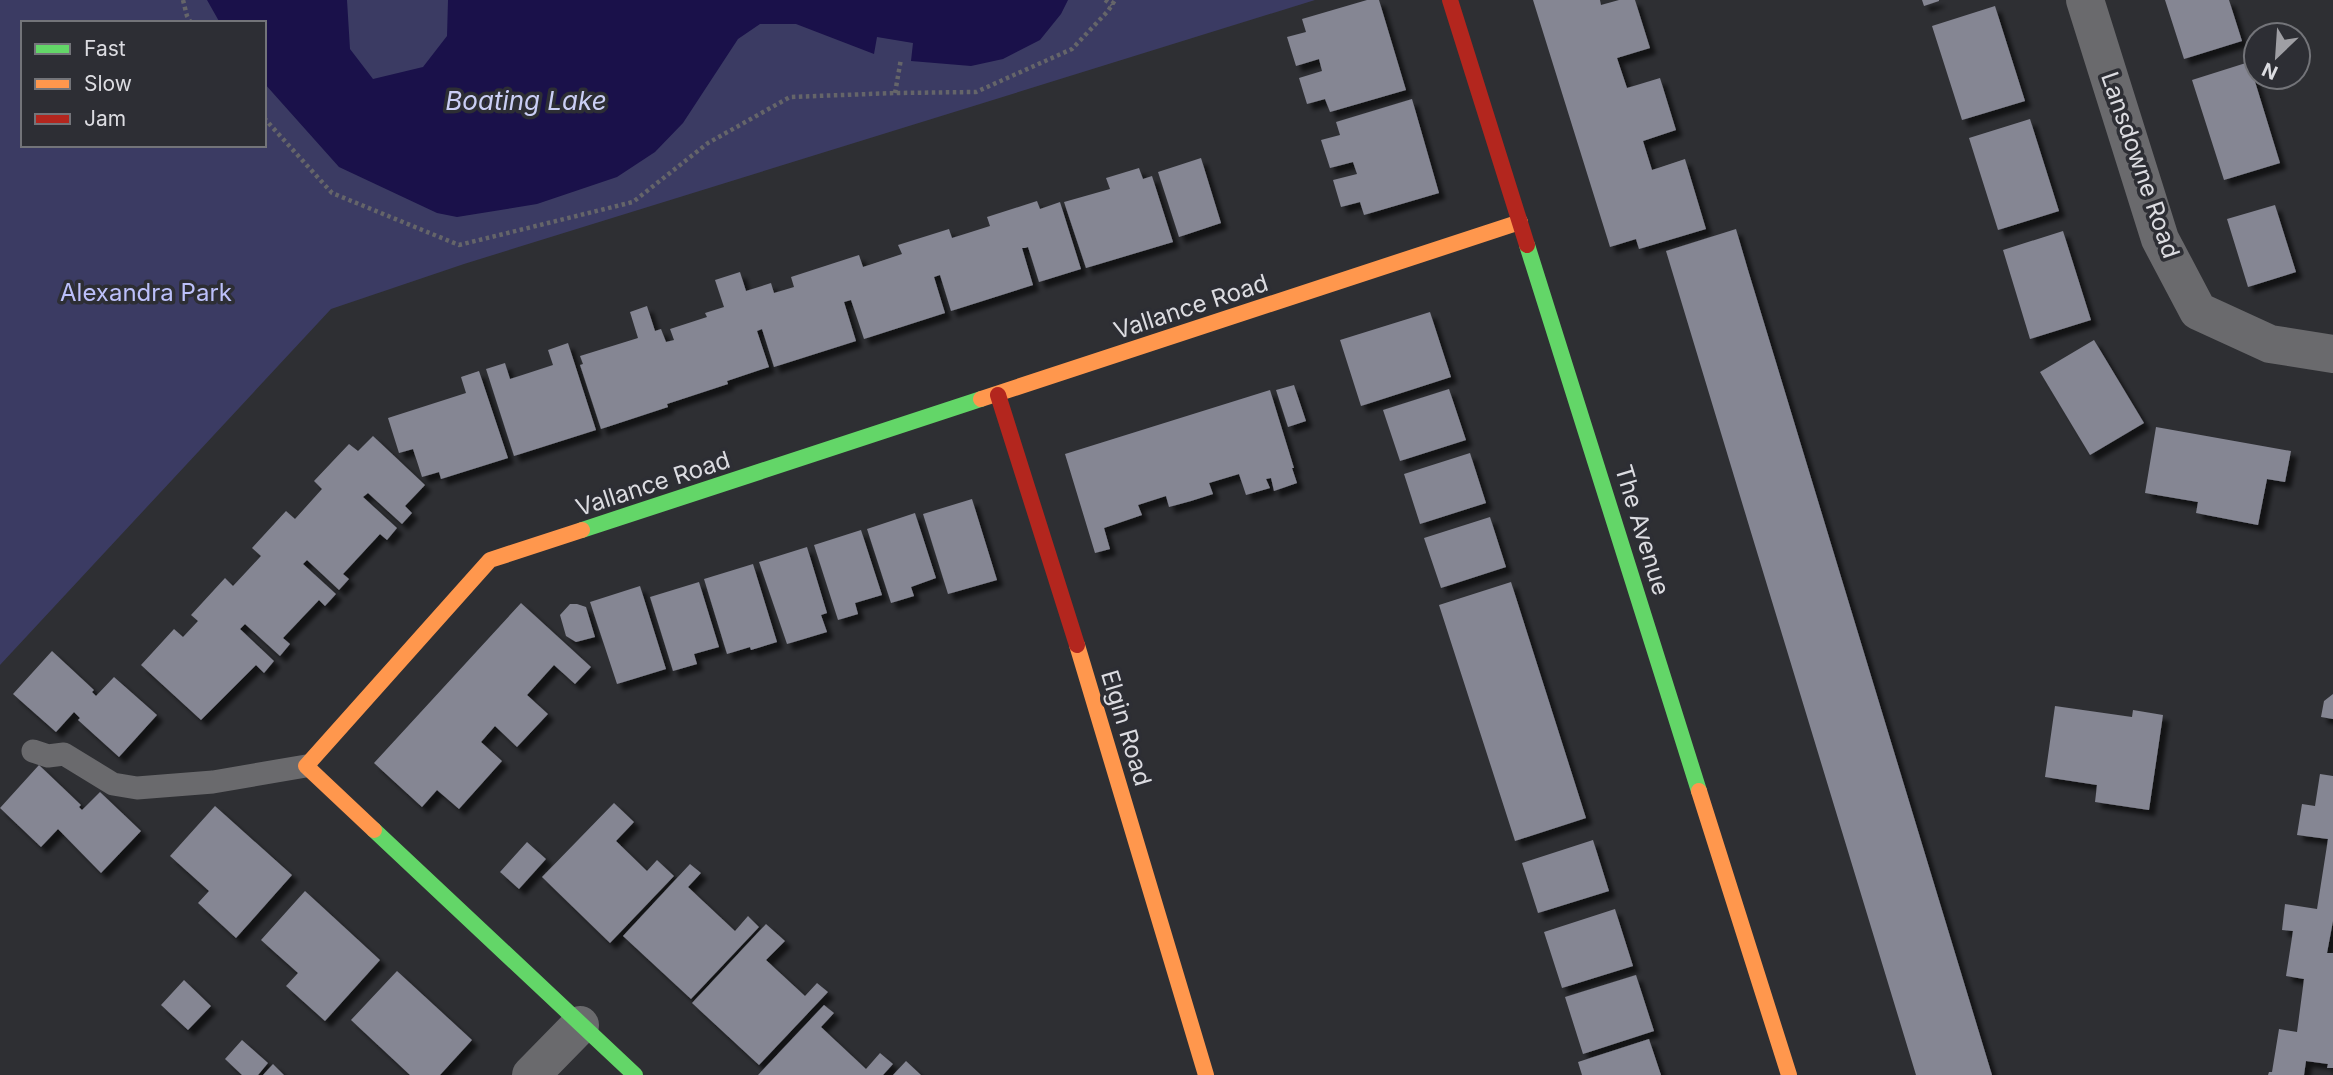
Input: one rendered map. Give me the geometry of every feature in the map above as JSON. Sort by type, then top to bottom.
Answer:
[{"type":"street","name":"The Avenue","points":[[1450,0],[1789,1075]]},
{"type":"street","name":"Lansdowne Road","points":[[2085,0],[2160,239],[2198,311],[2270,344],[2333,354]]},
{"type":"street","name":"Vallance Road","points":[[306,766],[490,560],[1520,222]]},
{"type":"street","name":"Elgin Road","points":[[998,395],[1083,663],[1206,1075]]},
{"type":"street","points":[[306,766],[635,1075]]},
{"type":"street","points":[[531,1075],[580,1025]]},
{"type":"lane","points":[[33,751],[48,756],[64,754],[113,784],[137,788],[213,782],[306,766]]},
{"type":"path","points":[[183,0],[190,21]]},
{"type":"path","points":[[266,120],[332,193],[459,245],[633,202],[708,143],[790,97],[976,92],[1072,49],[1114,3],[1105,0]]},
{"type":"path","points":[[895,93],[901,59]]},
{"type":"green space","name":"Alexandra Park","points":[[0,0],[1315,0],[464,264],[331,309],[0,665]]},
{"type":"water","name":"Boating Lake","points":[[207,0],[347,0],[350,49],[373,79],[423,67],[447,36],[448,0],[1068,0],[1061,14],[1040,40],[1003,59],[971,66],[911,61],[913,43],[877,37],[874,54],[796,24],[760,24],[738,39],[683,123],[655,152],[617,177],[537,204],[457,217],[437,213],[339,167],[266,85],[266,21],[219,21]]},
{"type":"building","points":[[1367,0],[1379,0],[1406,90],[1330,112],[1325,99],[1307,104],[1299,78],[1322,71],[1319,59],[1296,66],[1287,37],[1306,32],[1302,19]]},
{"type":"building","points":[[1533,0],[1600,0],[1601,5],[1619,0],[1635,0],[1650,48],[1617,58],[1627,88],[1660,78],[1676,130],[1643,141],[1652,170],[1685,159],[1706,229],[1639,249],[1636,239],[1610,247]]},
{"type":"building","points":[[1922,0],[1939,0],[1939,1],[1924,6]]},
{"type":"building","points":[[2165,0],[2229,0],[2242,41],[2184,59]]},
{"type":"building","points":[[1995,6],[2025,101],[1962,120],[1932,26]]},
{"type":"building","points":[[2242,64],[2242,91],[2258,91],[2280,163],[2224,180],[2192,80]]},
{"type":"building","points":[[1412,99],[1439,193],[1364,215],[1360,202],[1341,207],[1333,180],[1357,174],[1353,162],[1330,168],[1321,140],[1340,135],[1336,122]]},
{"type":"building","points":[[2030,119],[2059,211],[1998,230],[1969,138]]},
{"type":"building","points":[[1201,158],[1221,223],[1179,237],[1158,172]]},
{"type":"building","points":[[1139,168],[1143,179],[1152,176],[1173,242],[1086,268],[1064,202],[1110,189],[1106,178]]},
{"type":"building","points":[[1037,201],[1040,209],[1060,202],[1081,269],[1039,282],[1028,247],[1022,248],[1033,285],[951,311],[940,275],[934,277],[945,313],[864,339],[851,300],[844,302],[856,341],[774,367],[762,329],[757,331],[769,367],[667,404],[668,407],[601,429],[580,365],[583,364],[580,356],[638,338],[630,312],[647,306],[655,331],[661,329],[666,342],[674,340],[670,329],[707,317],[705,313],[724,307],[715,280],[740,272],[746,291],[771,283],[774,293],[794,287],[791,277],[859,255],[863,267],[902,254],[898,245],[949,229],[952,238],[990,226],[987,217]]},
{"type":"building","points":[[2275,205],[2296,272],[2248,287],[2227,219]]},
{"type":"building","points":[[1736,229],[1992,1075],[1916,1075],[1750,529],[1666,251]]},
{"type":"building","points":[[2063,231],[2091,320],[2030,339],[2003,250]]},
{"type":"building","points":[[1430,312],[1451,377],[1361,406],[1340,340]]},
{"type":"building","points":[[2094,340],[2144,423],[2090,455],[2040,372]]},
{"type":"building","points":[[568,343],[596,430],[514,456],[486,369],[505,363],[510,379],[553,365],[548,350]]},
{"type":"building","points":[[479,371],[508,458],[441,479],[439,472],[422,477],[413,449],[399,453],[388,418],[466,393],[461,377]]},
{"type":"building","points":[[1294,385],[1306,421],[1288,427],[1276,390]]},
{"type":"building","points":[[1449,389],[1466,440],[1400,461],[1383,410]]},
{"type":"building","points":[[1270,390],[1297,483],[1274,491],[1271,478],[1266,479],[1270,488],[1246,495],[1239,474],[1209,483],[1213,494],[1191,501],[1169,507],[1166,496],[1138,505],[1142,515],[1104,528],[1110,549],[1095,553],[1065,454]]},
{"type":"building","points":[[2156,427],[2291,451],[2285,482],[2267,479],[2258,525],[2196,513],[2198,502],[2145,493]]},
{"type":"building","points":[[373,436],[425,485],[405,506],[412,513],[402,524],[368,493],[363,497],[397,528],[387,540],[380,534],[343,574],[349,579],[339,590],[307,560],[303,564],[336,594],[325,606],[319,600],[283,638],[290,644],[280,656],[245,624],[240,629],[274,661],[264,673],[256,665],[201,720],[141,665],[174,629],[183,637],[198,621],[191,615],[225,578],[233,586],[261,556],[252,548],[286,511],[295,519],[322,489],[314,481],[349,444],[358,451]]},
{"type":"building","points":[[1470,453],[1486,503],[1420,524],[1404,474]]},
{"type":"building","points":[[972,499],[997,580],[948,594],[923,514]]},
{"type":"building","points":[[915,513],[936,578],[911,587],[914,596],[891,603],[867,529]]},
{"type":"building","points":[[1490,517],[1506,567],[1441,588],[1424,538]]},
{"type":"building","points":[[861,530],[882,595],[855,603],[858,614],[838,620],[814,545]]},
{"type":"building","points":[[807,547],[827,613],[821,615],[827,632],[787,644],[759,562]]},
{"type":"building","points":[[753,564],[777,642],[727,654],[704,579]]},
{"type":"building","points":[[699,582],[719,647],[694,654],[697,664],[673,671],[650,597]]},
{"type":"building","points":[[1511,582],[1586,818],[1515,841],[1439,605]]},
{"type":"building","points":[[640,586],[666,669],[617,684],[590,602]]},
{"type":"building","points":[[521,603],[591,667],[575,684],[554,665],[527,695],[548,714],[517,747],[495,726],[481,742],[502,761],[459,809],[437,790],[422,807],[374,763]]},
{"type":"building","points":[[570,604],[586,607],[595,637],[576,642],[566,636],[560,615]]},
{"type":"building","points":[[52,651],[94,690],[92,692],[96,696],[114,677],[157,715],[119,757],[78,720],[80,718],[74,712],[56,732],[13,694]]},
{"type":"building","points":[[2333,694],[2333,719],[2321,717],[2324,701]]},
{"type":"building","points":[[2055,706],[2132,717],[2133,710],[2163,715],[2149,810],[2095,802],[2097,785],[2045,777]]},
{"type":"building","points":[[39,765],[81,805],[79,807],[82,810],[100,792],[141,831],[101,873],[58,829],[41,847],[0,808]]},
{"type":"building","points":[[2320,774],[2333,776],[2333,921],[2327,953],[2333,953],[2333,1068],[2327,1068],[2328,1064],[2306,1061],[2304,1075],[2268,1075],[2272,1072],[2279,1029],[2297,1032],[2304,979],[2286,976],[2293,931],[2282,930],[2285,904],[2317,909],[2328,839],[2297,835],[2302,804],[2315,806]]},
{"type":"building","points":[[614,803],[634,822],[616,841],[647,871],[657,860],[674,876],[610,943],[542,877]]},
{"type":"building","points":[[215,806],[292,875],[236,938],[198,903],[209,891],[170,856]]},
{"type":"building","points":[[1593,840],[1609,891],[1538,913],[1522,863]]},
{"type":"building","points":[[527,842],[546,859],[519,889],[500,872]]},
{"type":"building","points":[[690,864],[701,873],[688,887],[735,931],[748,916],[759,927],[691,999],[623,936]]},
{"type":"building","points":[[305,891],[380,960],[325,1021],[286,986],[298,973],[261,940]]},
{"type":"building","points":[[1615,909],[1633,966],[1562,988],[1544,932]]},
{"type":"building","points":[[766,924],[785,941],[766,960],[805,996],[817,983],[828,992],[759,1065],[692,1003]]},
{"type":"building","points":[[397,971],[472,1040],[440,1075],[410,1075],[351,1020]]},
{"type":"building","points":[[1636,975],[1654,1031],[1583,1054],[1565,997]]},
{"type":"building","points":[[184,980],[211,1006],[188,1030],[161,1005]]},
{"type":"building","points":[[824,1005],[834,1013],[821,1027],[866,1069],[880,1053],[893,1064],[883,1075],[758,1075]]},
{"type":"building","points":[[1649,1039],[1661,1075],[1582,1075],[1578,1062]]},
{"type":"building","points":[[242,1040],[268,1063],[258,1075],[242,1075],[225,1059]]},
{"type":"building","points":[[906,1061],[921,1075],[893,1075]]},
{"type":"building","points":[[273,1064],[284,1075],[263,1075]]},
{"type":"traffic: fast","points":[[1527,245],[1699,791]]},
{"type":"traffic: fast","points":[[582,530],[981,399]]},
{"type":"traffic: fast","points":[[374,830],[635,1075]]},
{"type":"traffic: slow","points":[[981,399],[1520,222]]},
{"type":"traffic: slow","points":[[374,830],[306,766],[490,560],[582,530]]},
{"type":"traffic: slow","points":[[1077,645],[1206,1075]]},
{"type":"traffic: slow","points":[[1699,791],[1789,1075]]},
{"type":"traffic: jam","points":[[1450,0],[1527,245]]},
{"type":"traffic: jam","points":[[998,395],[1077,645]]}]
